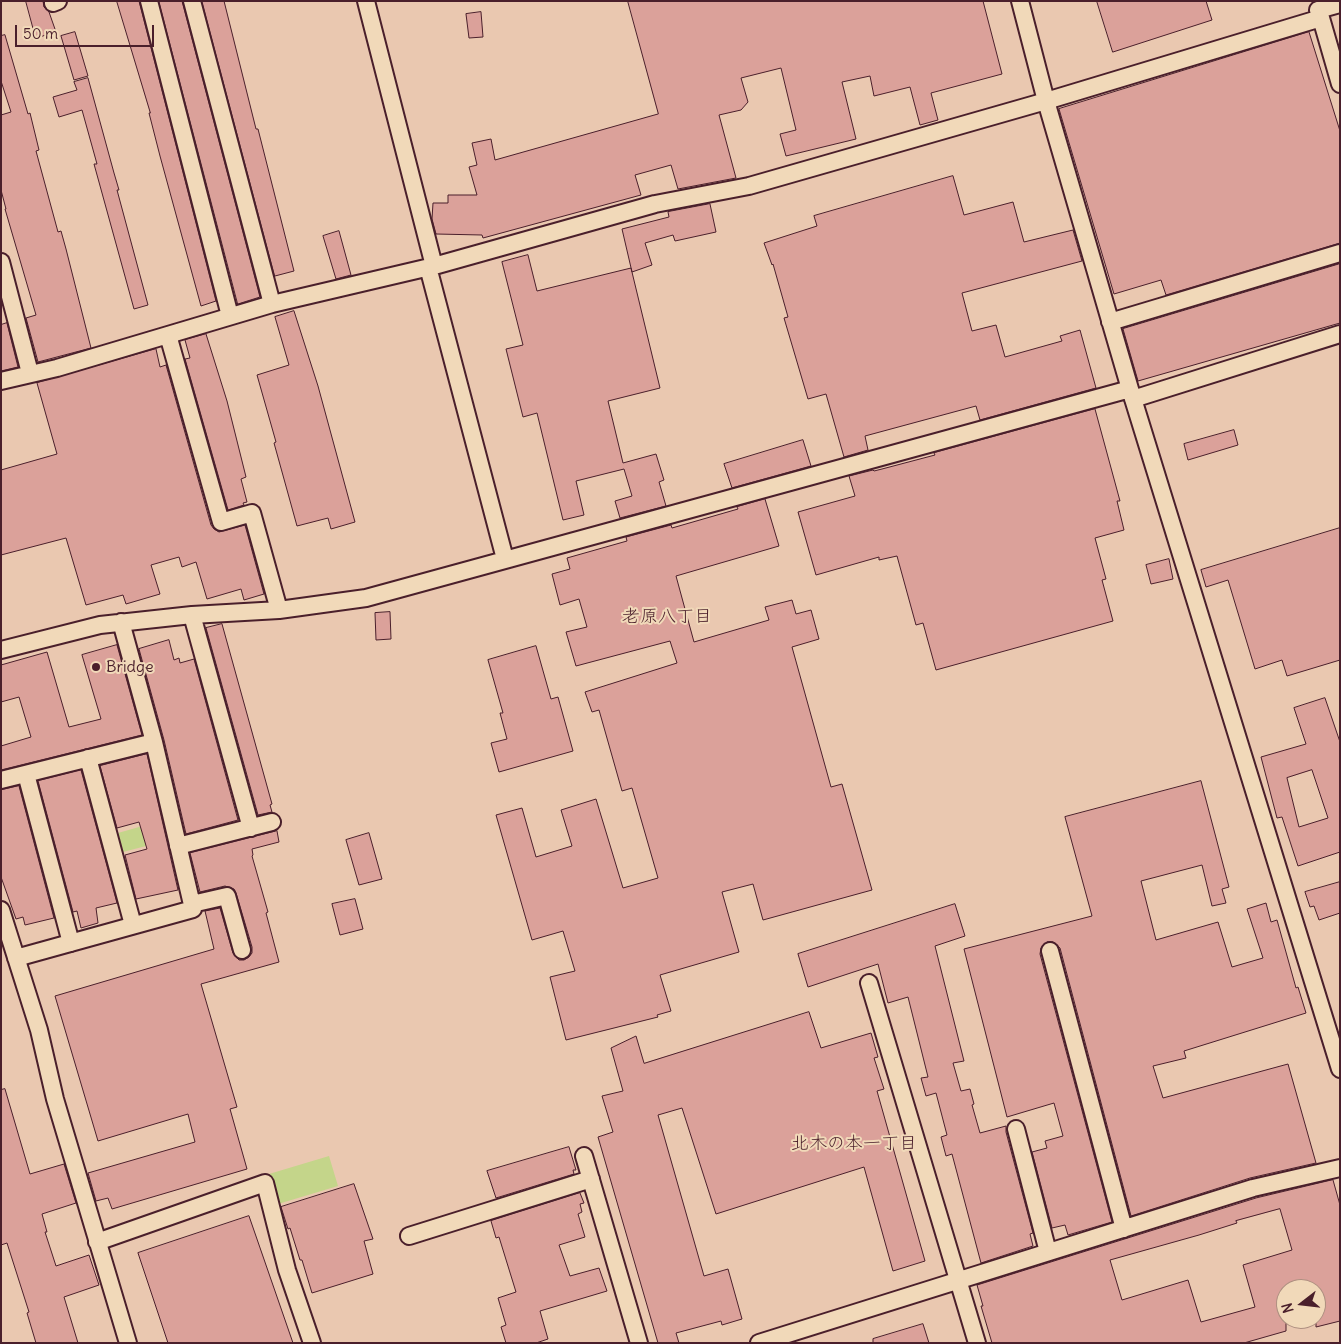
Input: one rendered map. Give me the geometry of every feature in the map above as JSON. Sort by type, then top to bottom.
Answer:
[{"type":"street","points":[[148,1],[230,316]]},
{"type":"street","points":[[192,1],[272,304]]},
{"type":"street","points":[[366,1],[505,560]]},
{"type":"street","points":[[1020,1],[1046,102],[1131,394],[1340,1069]]},
{"type":"street","points":[[1318,10],[1340,4]]},
{"type":"street","points":[[1,380],[57,368],[272,304],[431,267],[655,204],[749,186],[1046,102],[1321,18],[1340,84]]},
{"type":"street","points":[[1110,322],[1340,253]]},
{"type":"street","points":[[1,262],[7,307],[30,373]]},
{"type":"street","points":[[1,650],[100,624],[192,615],[279,610],[366,598],[1131,394],[1340,334]]},
{"type":"street","points":[[168,335],[221,522],[252,513],[279,610]]},
{"type":"street","points":[[192,615],[251,828]]},
{"type":"street","points":[[16,958],[193,909],[154,742],[121,622]]},
{"type":"street","points":[[1,780],[154,742]]},
{"type":"street","points":[[88,758],[133,925]]},
{"type":"street","points":[[26,774],[71,942]]},
{"type":"street","points":[[178,846],[272,822]]},
{"type":"street","points":[[192,904],[227,896],[242,950]]},
{"type":"street","points":[[1,910],[39,1030],[55,1099],[128,1343]]},
{"type":"street","points":[[1050,951],[1124,1228]]},
{"type":"street","points":[[870,983],[978,1343]]},
{"type":"street","points":[[1016,1130],[1048,1252]]},
{"type":"street","points":[[584,1156],[639,1343]]},
{"type":"street","points":[[759,1343],[1253,1188],[1340,1168]]},
{"type":"street","points":[[409,1236],[591,1179]]},
{"type":"street","points":[[97,1242],[265,1183],[287,1270],[312,1343]]},
{"type":"green space","points":[[167,819],[173,839],[123,852],[118,833]]},
{"type":"green space","points":[[329,1156],[338,1186],[278,1204],[269,1174]]},
{"type":"building","points":[[26,1],[43,1],[56,32],[36,38]]},
{"type":"building","points":[[117,1],[139,1],[216,301],[201,306],[150,113]]},
{"type":"building","points":[[159,1],[182,1],[260,297],[238,304]]},
{"type":"building","points":[[202,1],[224,1],[294,271],[275,276]]},
{"type":"building","points":[[628,1],[983,1],[1002,74],[931,93],[938,120],[920,125],[910,87],[874,96],[870,76],[842,82],[856,139],[786,156],[780,134],[796,130],[781,68],[741,78],[748,102],[741,110],[719,115],[736,178],[678,189],[671,165],[635,175],[641,195],[483,238],[482,235],[436,234],[432,219],[433,203],[448,203],[448,195],[477,195],[469,167],[477,165],[472,143],[491,139],[495,160],[658,114]]},
{"type":"building","points":[[1097,1],[1206,1],[1212,20],[1113,52]]},
{"type":"building","points":[[481,12],[483,37],[469,38],[466,14]]},
{"type":"building","points":[[75,32],[88,76],[74,80],[61,36]]},
{"type":"building","points":[[1309,32],[1340,131],[1340,243],[1166,295],[1161,280],[1114,294],[1059,109]]},
{"type":"building","points":[[5,35],[28,114],[30,113],[39,150],[36,151],[58,232],[61,231],[91,348],[38,362],[26,318],[36,315],[1,190],[1,115],[11,112],[1,81],[1,36]]},
{"type":"building","points":[[88,78],[148,305],[134,309],[94,164],[97,164],[82,110],[59,117],[53,97],[77,90],[74,82]]},
{"type":"building","points":[[953,176],[964,215],[1013,202],[1024,242],[1073,230],[1082,261],[962,293],[972,331],[996,325],[1005,357],[1062,341],[1060,336],[1080,330],[1096,388],[980,420],[976,406],[865,436],[868,450],[844,457],[826,394],[808,399],[784,318],[788,317],[773,264],[764,243],[817,226],[814,216]]},
{"type":"building","points":[[710,204],[716,232],[675,241],[673,235],[645,243],[652,265],[632,272],[622,229],[669,217],[668,212]]},
{"type":"building","points":[[339,231],[351,275],[336,279],[323,236]]},
{"type":"building","points":[[528,255],[537,291],[631,268],[660,388],[608,401],[623,463],[656,454],[664,480],[659,482],[666,506],[620,518],[615,501],[632,496],[624,469],[576,481],[584,515],[563,520],[537,413],[523,417],[506,349],[523,345],[502,262]]},
{"type":"building","points":[[1340,264],[1340,323],[1138,381],[1123,329]]},
{"type":"building","points":[[294,311],[318,386],[355,522],[331,529],[328,518],[297,526],[257,375],[289,365],[275,317]]},
{"type":"building","points":[[7,323],[18,367],[1,371],[1,325]]},
{"type":"building","points":[[206,334],[227,401],[246,477],[241,479],[247,502],[243,503],[244,505],[228,510],[185,359],[190,358],[185,340]]},
{"type":"building","points":[[156,349],[160,367],[166,365],[211,525],[219,532],[245,525],[264,594],[244,600],[241,589],[207,599],[196,562],[182,567],[179,557],[151,565],[160,594],[126,604],[123,595],[86,605],[66,538],[1,555],[1,470],[57,454],[37,383]]},
{"type":"building","points":[[1095,409],[1120,501],[1117,501],[1124,530],[1095,538],[1106,579],[1102,580],[1113,621],[936,670],[923,623],[916,625],[897,556],[879,560],[879,557],[816,575],[798,512],[855,496],[849,476],[935,455],[934,453]]},
{"type":"building","points":[[1234,430],[1238,445],[1188,460],[1184,444]]},
{"type":"building","points":[[803,440],[811,466],[732,488],[724,464]]},
{"type":"building","points":[[765,499],[779,546],[676,576],[694,642],[769,620],[765,607],[792,600],[796,614],[811,610],[819,639],[792,647],[831,787],[842,784],[872,890],[763,920],[753,884],[722,892],[739,952],[660,975],[671,1011],[657,1015],[658,1017],[566,1040],[550,977],[575,971],[563,931],[532,940],[496,815],[522,808],[536,857],[572,846],[561,810],[596,799],[623,888],[658,878],[632,788],[622,791],[599,710],[592,712],[585,692],[677,663],[670,641],[576,666],[566,632],[587,627],[579,599],[560,605],[552,574],[570,569],[567,558],[627,541],[626,537],[671,525],[672,528],[738,509],[737,507]]},
{"type":"building","points":[[1340,528],[1340,660],[1287,676],[1282,660],[1255,669],[1228,580],[1206,587],[1201,570]]},
{"type":"building","points":[[1169,559],[1173,579],[1151,584],[1146,565]]},
{"type":"building","points":[[390,612],[391,639],[376,640],[375,613]]},
{"type":"building","points":[[222,624],[272,804],[270,805],[272,812],[258,815],[206,628]]},
{"type":"building","points":[[169,640],[174,660],[179,658],[180,663],[194,659],[238,820],[186,834],[164,740],[139,649]]},
{"type":"building","points":[[117,645],[142,735],[1,770],[1,746],[31,737],[19,697],[1,702],[1,665],[47,652],[69,727],[101,719],[82,655]]},
{"type":"building","points":[[536,646],[551,699],[558,697],[573,751],[499,772],[491,743],[507,739],[500,713],[503,713],[488,660]]},
{"type":"building","points":[[1325,698],[1340,742],[1340,852],[1298,866],[1282,817],[1277,818],[1261,757],[1306,744],[1294,708]],"holes":[[[1312,770],[1328,818],[1299,827],[1287,778]]]},
{"type":"building","points":[[147,754],[178,890],[136,899],[125,855],[147,849],[139,822],[117,828],[100,766]]},
{"type":"building","points":[[81,770],[117,903],[96,908],[98,923],[81,928],[77,911],[73,912],[38,781]]},
{"type":"building","points":[[1201,781],[1229,887],[1222,889],[1226,903],[1212,906],[1202,865],[1141,881],[1156,940],[1218,922],[1232,967],[1263,958],[1247,909],[1266,903],[1271,922],[1277,920],[1296,988],[1298,987],[1306,1013],[1184,1051],[1186,1058],[1153,1066],[1163,1098],[1288,1064],[1316,1163],[1250,1178],[1131,1216],[1060,948],[1053,942],[1047,942],[1041,948],[1040,954],[1112,1222],[1068,1235],[1065,1225],[1052,1228],[1032,1152],[1047,1148],[1045,1141],[1063,1136],[1054,1103],[1007,1117],[964,949],[1092,916],[1065,817]]},
{"type":"building","points":[[19,786],[54,918],[25,925],[23,917],[16,919],[1,877],[1,790]]},
{"type":"building","points":[[277,831],[279,842],[252,849],[252,856],[268,912],[266,913],[279,962],[201,984],[237,1107],[230,1109],[247,1169],[112,1209],[108,1198],[96,1201],[88,1173],[195,1142],[188,1114],[98,1141],[55,996],[214,949],[205,911],[220,908],[233,953],[239,960],[249,957],[252,953],[252,947],[234,889],[225,886],[200,892],[190,853]]},
{"type":"building","points":[[369,833],[382,879],[359,885],[346,840]]},
{"type":"building","points":[[1340,882],[1340,913],[1319,920],[1314,906],[1310,907],[1305,892]]},
{"type":"building","points":[[355,899],[363,929],[340,935],[332,904]]},
{"type":"building","points":[[955,904],[965,936],[935,946],[964,1061],[953,1063],[961,1091],[970,1089],[974,1104],[972,1105],[980,1133],[1006,1126],[1033,1233],[1030,1234],[1033,1246],[981,1263],[952,1154],[946,1156],[941,1137],[947,1135],[936,1093],[926,1096],[921,1078],[928,1077],[908,997],[888,1003],[878,964],[808,987],[798,954]]},
{"type":"building","points":[[809,1012],[821,1048],[871,1033],[878,1057],[874,1058],[884,1089],[877,1091],[925,1261],[893,1271],[864,1167],[716,1214],[682,1108],[658,1115],[704,1276],[728,1269],[742,1319],[722,1325],[721,1321],[676,1333],[679,1343],[658,1343],[598,1137],[613,1132],[602,1096],[623,1091],[611,1048],[636,1036],[644,1063]]},
{"type":"building","points":[[5,1089],[30,1174],[64,1164],[76,1203],[42,1214],[47,1232],[45,1232],[56,1266],[89,1255],[99,1285],[64,1297],[78,1343],[36,1343],[27,1313],[29,1312],[7,1243],[1,1245],[1,1090]]},
{"type":"building","points":[[569,1147],[576,1170],[573,1170],[574,1174],[496,1198],[487,1171]]},
{"type":"building","points":[[1333,1180],[1340,1205],[1340,1321],[1326,1324],[1326,1279],[1276,1279],[1276,1329],[1286,1329],[1286,1331],[1244,1343],[992,1343],[977,1285],[1256,1198]],"holes":[[[1280,1209],[1292,1250],[1243,1265],[1255,1307],[1201,1322],[1188,1280],[1122,1300],[1110,1260],[1199,1235],[1237,1223],[1236,1221]]]},
{"type":"building","points":[[354,1184],[373,1239],[364,1241],[373,1274],[312,1293],[302,1260],[300,1260],[281,1207]]},
{"type":"building","points":[[580,1193],[584,1203],[580,1204],[582,1212],[578,1214],[585,1237],[559,1245],[570,1276],[599,1268],[607,1291],[540,1311],[548,1339],[536,1343],[506,1343],[501,1327],[506,1325],[498,1298],[516,1292],[499,1237],[496,1238],[491,1221]]},
{"type":"building","points":[[249,1216],[293,1343],[168,1343],[138,1253]]},
{"type":"building","points":[[923,1324],[929,1343],[873,1343],[873,1339]]},
{"type":"place","name":"Bridge","points":[[96,667]]},
{"type":"district","name":"老原八丁目","points":[[667,617]]},
{"type":"district","name":"北木の本一丁目","points":[[854,1144]]}]
